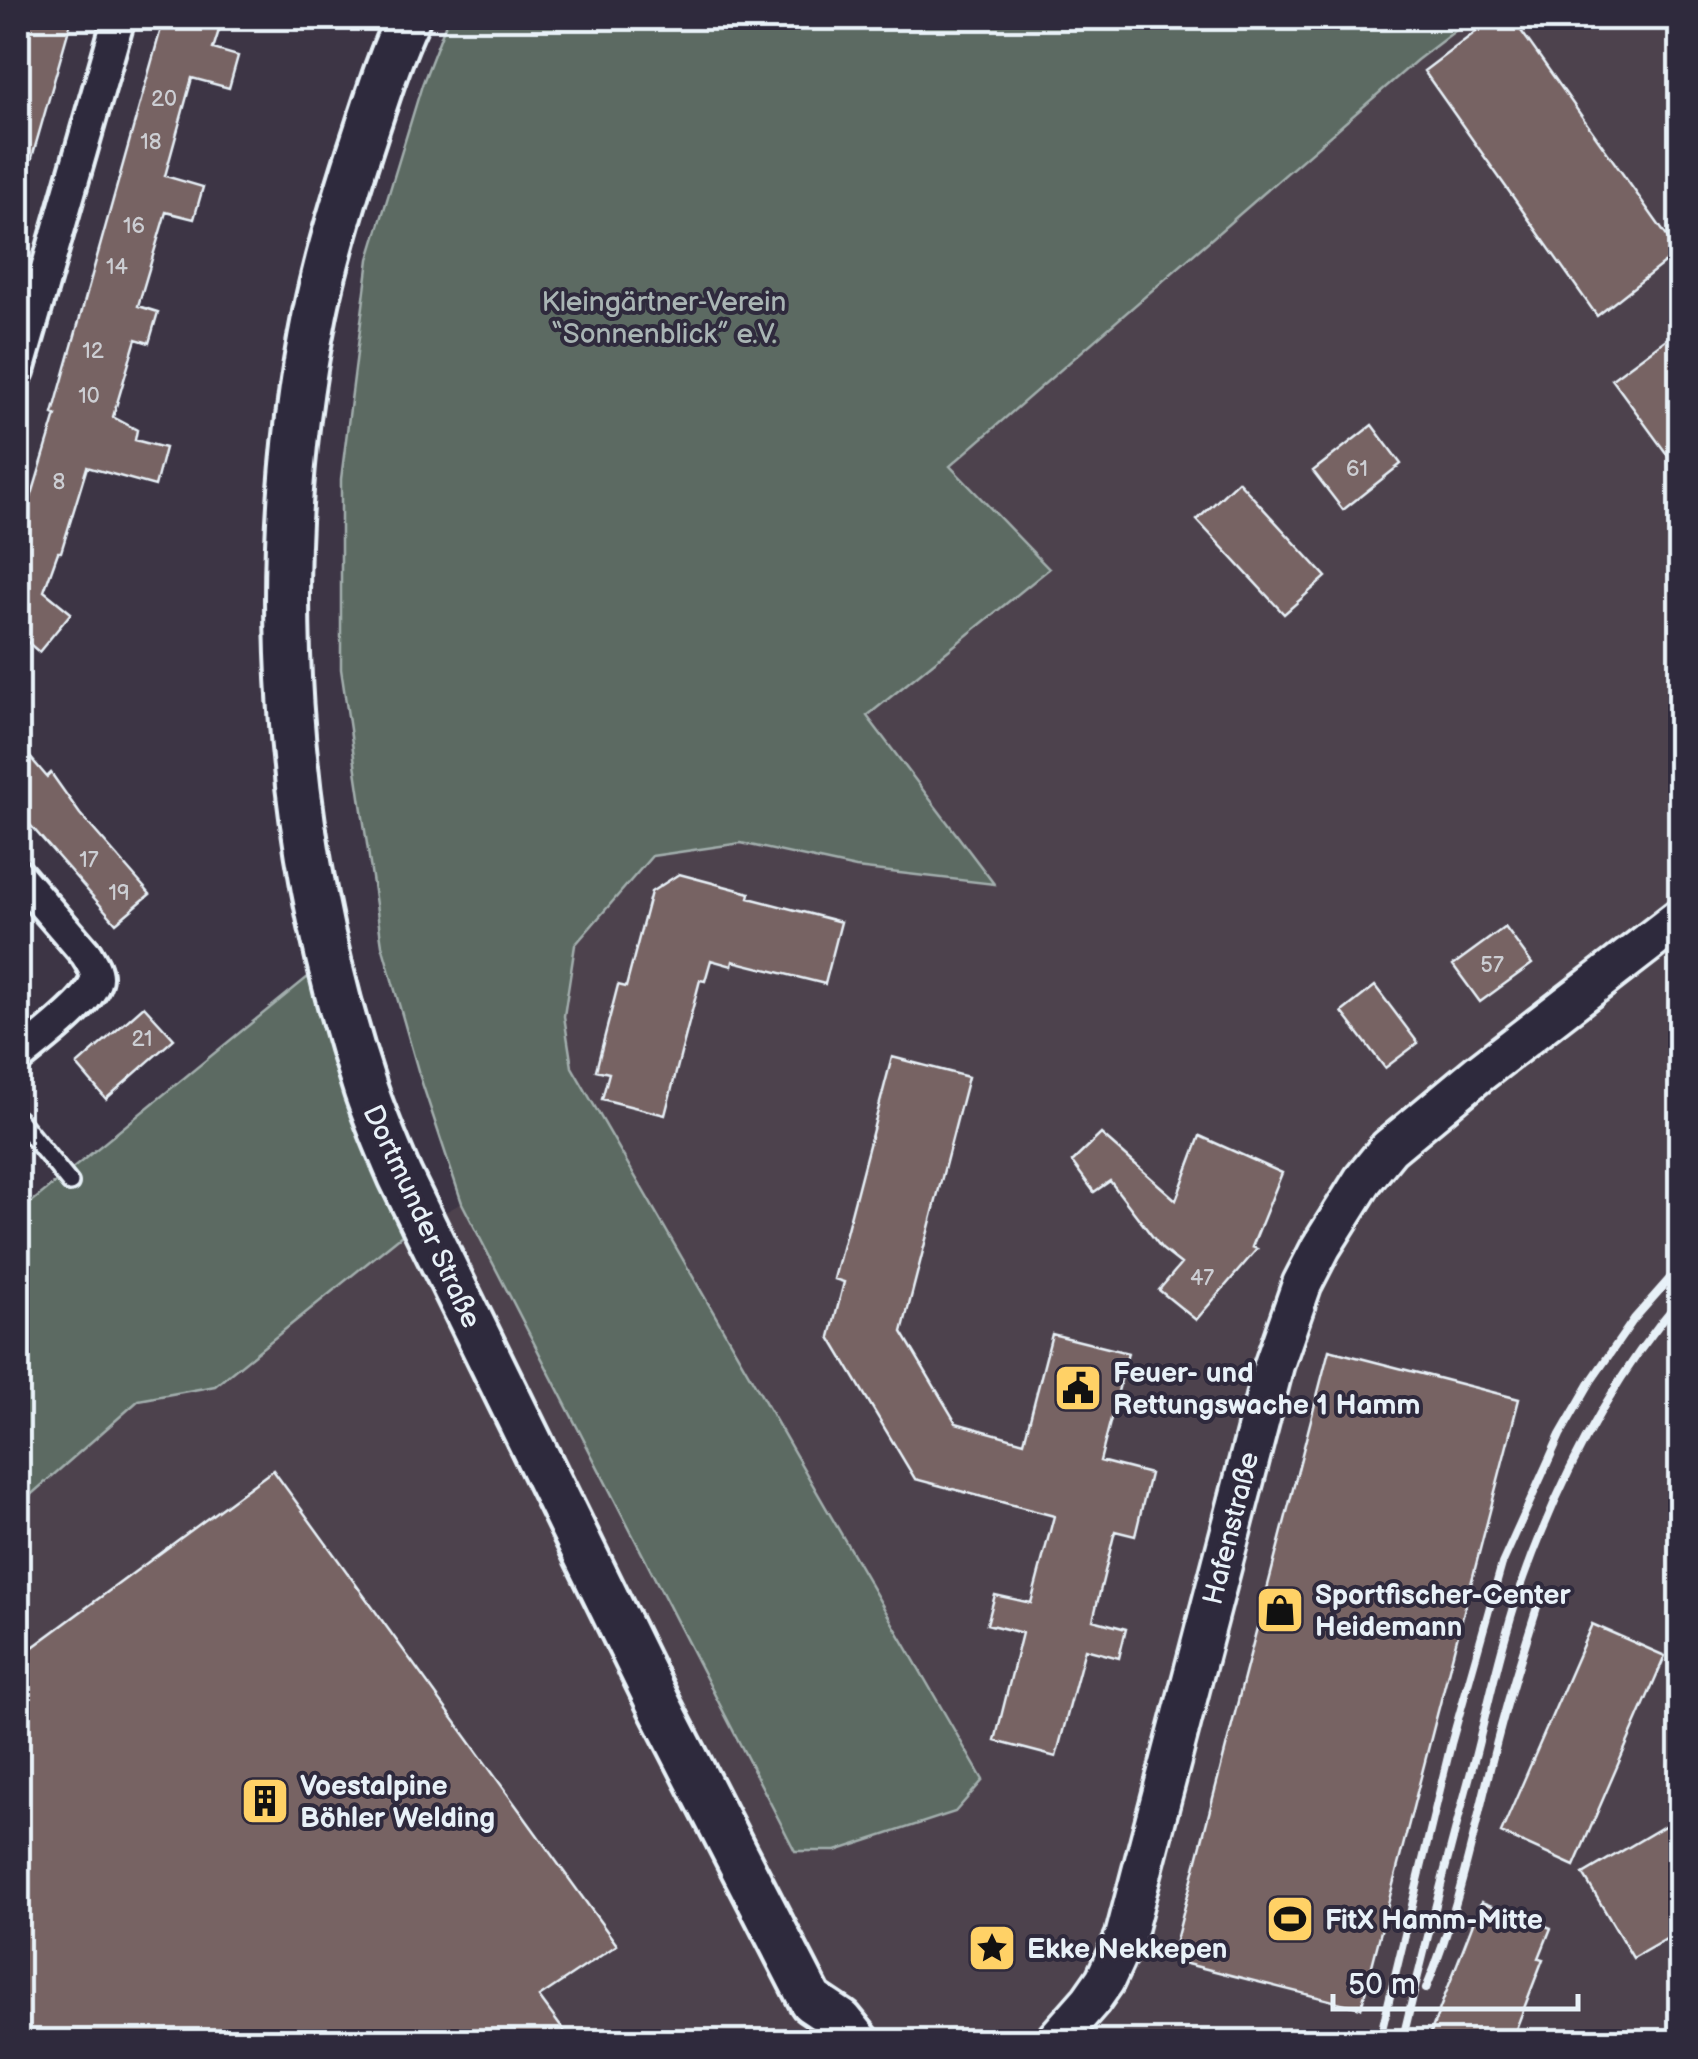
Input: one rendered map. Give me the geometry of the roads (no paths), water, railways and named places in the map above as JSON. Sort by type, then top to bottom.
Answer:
[{"type":"main road","name":"Dortmunder Straße","points":[[408,18],[339,214],[315,314],[298,426],[289,527],[288,705],[297,792],[322,932],[366,1092],[400,1176],[815,2021],[840,2021],[858,2042]]},
{"type":"street","points":[[18,371],[119,18]]},
{"type":"street","points":[[18,875],[86,954],[96,979],[82,1002],[18,1058]]},
{"type":"street","name":"Hafenstraße","points":[[1047,2041],[1091,2000],[1125,1937],[1274,1365],[1297,1296],[1321,1246],[1363,1180],[1389,1148],[1680,918]]},
{"type":"lane","points":[[18,1119],[70,1184]]},
{"type":"railway","points":[[1379,2042],[1451,1744],[1502,1564],[1560,1435],[1591,1381],[1634,1319],[1680,1267]]},
{"type":"railway","points":[[1402,2042],[1517,1598],[1548,1518],[1585,1441],[1629,1367],[1680,1299]]},
{"type":"railway","points":[[1426,1989],[1451,1920],[1506,1708],[1542,1591]]},
{"type":"place","name":"Feuer- und Rettungswache 1 Hamm","points":[[1078,1388]]},
{"type":"place","name":"Sportfischer-Center Heidemann","points":[[1280,1610]]},
{"type":"place","name":"Voestalpine Böhler Welding","points":[[265,1801]]},
{"type":"place","name":"FitX Hamm-Mitte","points":[[1290,1919]]},
{"type":"place","name":"Ekke Nekkepen","points":[[992,1948]]},
{"type":"park label","name":"Kleingärtner-Verein “Sonnenblick” e.V.","points":[[664,317]]}]
